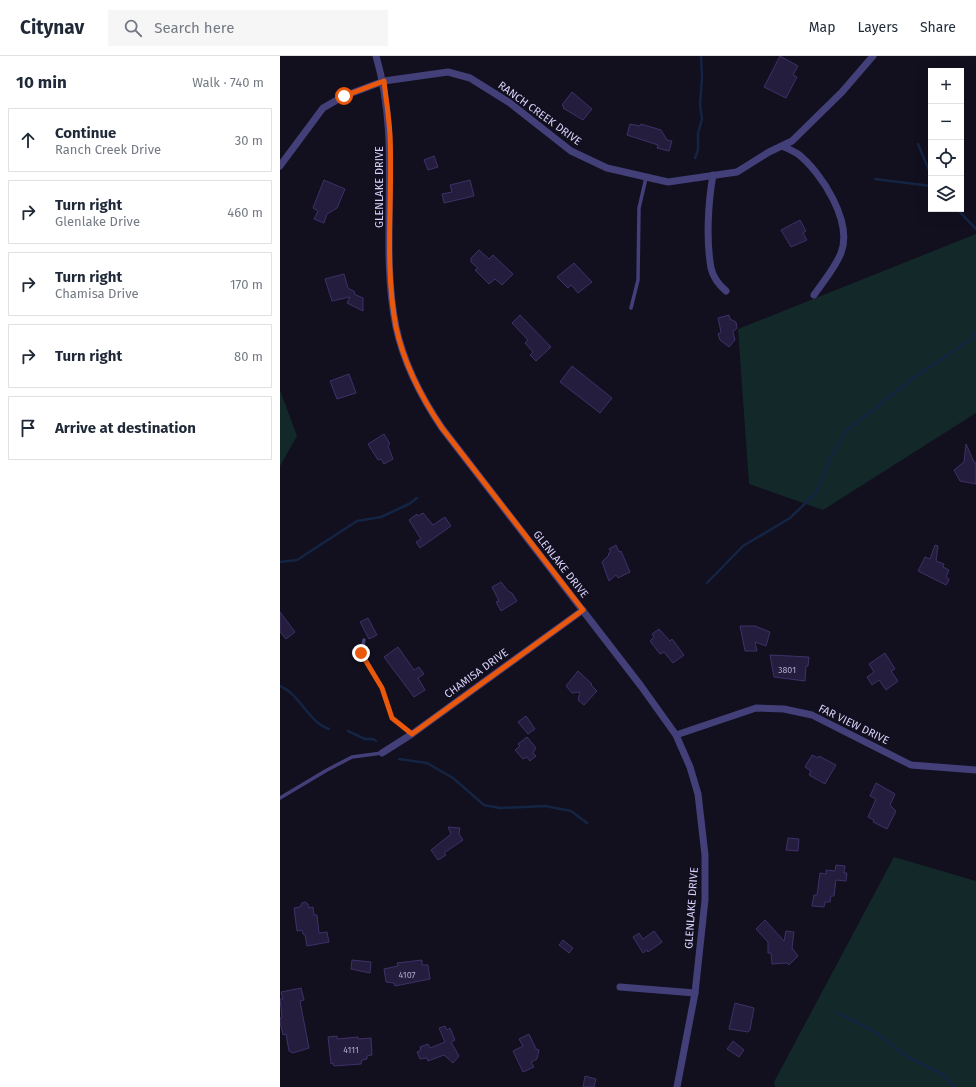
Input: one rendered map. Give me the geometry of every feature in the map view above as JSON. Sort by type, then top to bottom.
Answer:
[{"type":"street","name":"GLENLAKE DRIVE","points":[[376,56],[384,81],[390,136],[391,293],[396,327],[409,367],[427,406],[442,428],[583,610],[676,734],[690,767],[698,794],[705,855],[704,900],[695,993],[677,1087]]},
{"type":"street","name":"RANCH CREEK DRIVE","points":[[280,166],[323,108],[344,96],[384,81],[448,72],[470,78],[510,103],[571,151],[607,168],[668,182],[737,172],[792,141],[842,92],[870,57]]},
{"type":"street","points":[[782,146],[798,154],[820,179],[839,210],[844,238],[841,253],[814,295]]},
{"type":"street","points":[[713,175],[708,204],[711,269],[719,285],[726,291]]},
{"type":"street","name":"CHAMISA DRIVE","points":[[382,753],[412,734],[583,610]]},
{"type":"street","name":"FAR VIEW DRIVE","points":[[676,734],[756,708],[784,709],[812,715],[911,765],[976,770]]},
{"type":"street","points":[[620,987],[695,993]]},
{"type":"lane","points":[[631,308],[638,280],[639,208],[646,178]]},
{"type":"lane","points":[[364,640],[361,653],[382,688],[392,718],[412,734]]},
{"type":"lane","points":[[280,798],[352,757],[382,753]]},
{"type":"green space","points":[[976,234],[976,413],[823,510],[749,484],[738,329]]},
{"type":"green space","points":[[280,390],[297,436],[280,466]]},
{"type":"green space","points":[[894,857],[976,881],[976,1087],[775,1087],[774,1082]]},
{"type":"building","points":[[780,56],[798,66],[793,75],[797,77],[786,98],[764,87]]},
{"type":"building","points":[[572,92],[592,109],[583,120],[563,108],[564,107],[562,105]]},
{"type":"building","points":[[630,124],[640,126],[641,124],[661,130],[667,140],[672,141],[669,151],[657,148],[658,145],[627,135]]},
{"type":"building","points":[[434,156],[438,167],[428,170],[424,160]]},
{"type":"building","points":[[324,180],[345,189],[337,208],[327,214],[324,223],[314,219],[318,211],[313,208]]},
{"type":"building","points":[[470,180],[474,196],[444,203],[442,194],[452,192],[450,185]]},
{"type":"building","points":[[800,220],[806,231],[803,233],[807,240],[791,247],[781,230]]},
{"type":"building","points":[[479,250],[489,259],[493,255],[513,274],[502,285],[495,279],[489,284],[475,270],[478,268],[471,262],[471,258]]},
{"type":"building","points":[[574,263],[592,282],[578,293],[571,285],[568,288],[557,277]]},
{"type":"building","points":[[344,274],[348,288],[355,292],[354,294],[363,298],[363,311],[347,303],[350,297],[332,301],[325,279]]},
{"type":"building","points":[[520,315],[551,347],[536,361],[530,355],[533,352],[525,343],[528,340],[512,323]]},
{"type":"building","points":[[729,315],[730,319],[736,322],[737,328],[733,332],[735,340],[729,347],[720,340],[718,334],[721,332],[718,318]]},
{"type":"building","points":[[572,366],[612,398],[600,413],[560,382]]},
{"type":"building","points":[[349,374],[356,393],[337,399],[330,381]]},
{"type":"building","points":[[384,434],[390,444],[388,446],[393,459],[384,464],[381,459],[378,460],[368,444]]},
{"type":"building","points":[[966,444],[974,462],[976,463],[976,484],[960,481],[954,470],[964,462]]},
{"type":"building","points":[[423,513],[433,525],[445,517],[451,526],[420,548],[416,542],[421,539],[409,520],[417,514],[418,516]]},
{"type":"building","points":[[616,545],[619,552],[621,551],[630,572],[618,578],[616,575],[609,581],[602,562],[611,552],[609,549]]},
{"type":"building","points":[[935,545],[938,546],[936,561],[944,564],[943,567],[949,570],[946,577],[949,579],[946,585],[918,571],[925,557],[930,559]]},
{"type":"building","points":[[501,582],[508,591],[512,593],[517,601],[501,611],[496,602],[499,601],[492,587]]},
{"type":"building","points":[[280,612],[295,632],[286,639],[280,632]]},
{"type":"building","points":[[368,618],[377,635],[369,639],[360,622]]},
{"type":"building","points":[[740,626],[755,626],[770,632],[766,646],[755,642],[757,651],[745,651]]},
{"type":"building","points":[[659,629],[670,641],[672,639],[684,655],[673,663],[664,652],[660,654],[650,641],[654,637],[652,634]]},
{"type":"building","points":[[398,647],[414,670],[419,667],[424,674],[418,678],[425,690],[414,697],[384,657]]},
{"type":"building","points":[[885,653],[895,669],[891,671],[898,681],[886,690],[879,680],[872,685],[867,677],[874,672],[869,664]]},
{"type":"building","points":[[770,655],[809,657],[808,666],[806,666],[805,681],[774,677]]},
{"type":"building","points":[[578,671],[597,691],[584,705],[578,700],[580,692],[572,693],[566,686]]},
{"type":"building","points":[[526,716],[535,729],[528,734],[518,722]]},
{"type":"building","points":[[527,737],[536,748],[533,753],[536,756],[530,761],[527,757],[523,759],[515,750],[520,746],[518,744]]},
{"type":"building","points":[[812,755],[818,758],[819,756],[836,765],[825,784],[809,775],[811,771],[805,767]]},
{"type":"building","points":[[876,783],[895,794],[890,805],[896,811],[887,829],[873,822],[874,820],[868,817],[876,799],[870,796]]},
{"type":"building","points":[[448,827],[460,828],[459,834],[463,840],[444,853],[446,855],[438,860],[431,850],[451,834]]},
{"type":"building","points":[[788,838],[799,839],[798,851],[786,850]]},
{"type":"building","points":[[836,865],[845,866],[844,873],[847,873],[846,881],[836,880],[834,896],[831,896],[830,902],[825,902],[824,907],[812,906],[814,895],[817,895],[820,873],[826,874],[826,870],[835,871]]},
{"type":"building","points":[[305,902],[308,904],[309,908],[313,907],[314,915],[317,915],[319,933],[327,932],[329,942],[307,946],[305,935],[303,934],[302,930],[297,931],[294,908],[300,907],[302,903]]},
{"type":"building","points":[[765,920],[784,941],[786,931],[794,932],[792,948],[798,956],[789,965],[787,963],[772,964],[771,953],[768,953],[768,942],[756,929]]},
{"type":"building","points":[[654,931],[662,942],[648,952],[647,950],[643,953],[633,937],[639,933],[643,939]]},
{"type":"building","points":[[563,940],[573,948],[569,953],[559,945]]},
{"type":"building","points":[[352,960],[371,962],[370,973],[351,969]]},
{"type":"building","points":[[422,960],[422,965],[428,965],[430,979],[395,986],[394,983],[386,982],[384,969],[398,966],[397,963]]},
{"type":"building","points":[[301,988],[304,1000],[300,1001],[309,1048],[293,1053],[289,1051],[286,1034],[283,1035],[280,1022],[280,1018],[282,1017],[280,999],[283,999],[281,992]]},
{"type":"building","points":[[735,1003],[754,1008],[750,1030],[748,1032],[729,1029]]},
{"type":"building","points":[[445,1026],[447,1030],[450,1028],[455,1040],[451,1042],[459,1056],[453,1063],[444,1055],[428,1061],[427,1058],[420,1059],[417,1052],[421,1050],[420,1047],[428,1044],[430,1048],[445,1042],[439,1028]]},
{"type":"building","points":[[529,1034],[536,1049],[539,1050],[537,1059],[531,1062],[534,1067],[523,1072],[513,1051],[523,1046],[519,1039]]},
{"type":"building","points":[[337,1036],[337,1039],[358,1037],[358,1039],[371,1038],[372,1055],[367,1056],[367,1059],[362,1060],[361,1064],[334,1066],[333,1063],[331,1064],[328,1037]]},
{"type":"building","points":[[733,1041],[744,1050],[739,1057],[727,1049]]},
{"type":"building","points":[[585,1076],[596,1079],[594,1087],[583,1087]]},
{"type":"waterway","points":[[695,158],[698,150],[698,133],[702,119],[700,105],[702,77],[701,56]]},
{"type":"waterway","points":[[918,144],[928,168]]},
{"type":"waterway","points":[[875,179],[928,186]]},
{"type":"waterway","points":[[960,212],[976,229]]},
{"type":"waterway","points":[[707,583],[743,546],[790,518],[816,493],[830,459],[846,431],[912,379],[971,339],[976,330]]},
{"type":"waterway","points":[[280,562],[297,560],[357,521],[381,517],[409,504],[417,498]]},
{"type":"waterway","points":[[280,686],[293,695],[315,720],[329,729]]},
{"type":"waterway","points":[[348,731],[365,739],[373,739],[376,741]]},
{"type":"waterway","points":[[399,759],[427,763],[453,778],[484,805],[500,808],[545,806],[571,811],[587,823]]},
{"type":"waterway","points":[[836,1012],[875,1032],[908,1057],[942,1074],[955,1087]]},
{"type":"route","points":[[344,96],[384,81],[390,136],[391,293],[396,327],[414,382],[427,406],[442,428],[583,610],[412,734],[392,718],[382,688],[361,653]]}]
